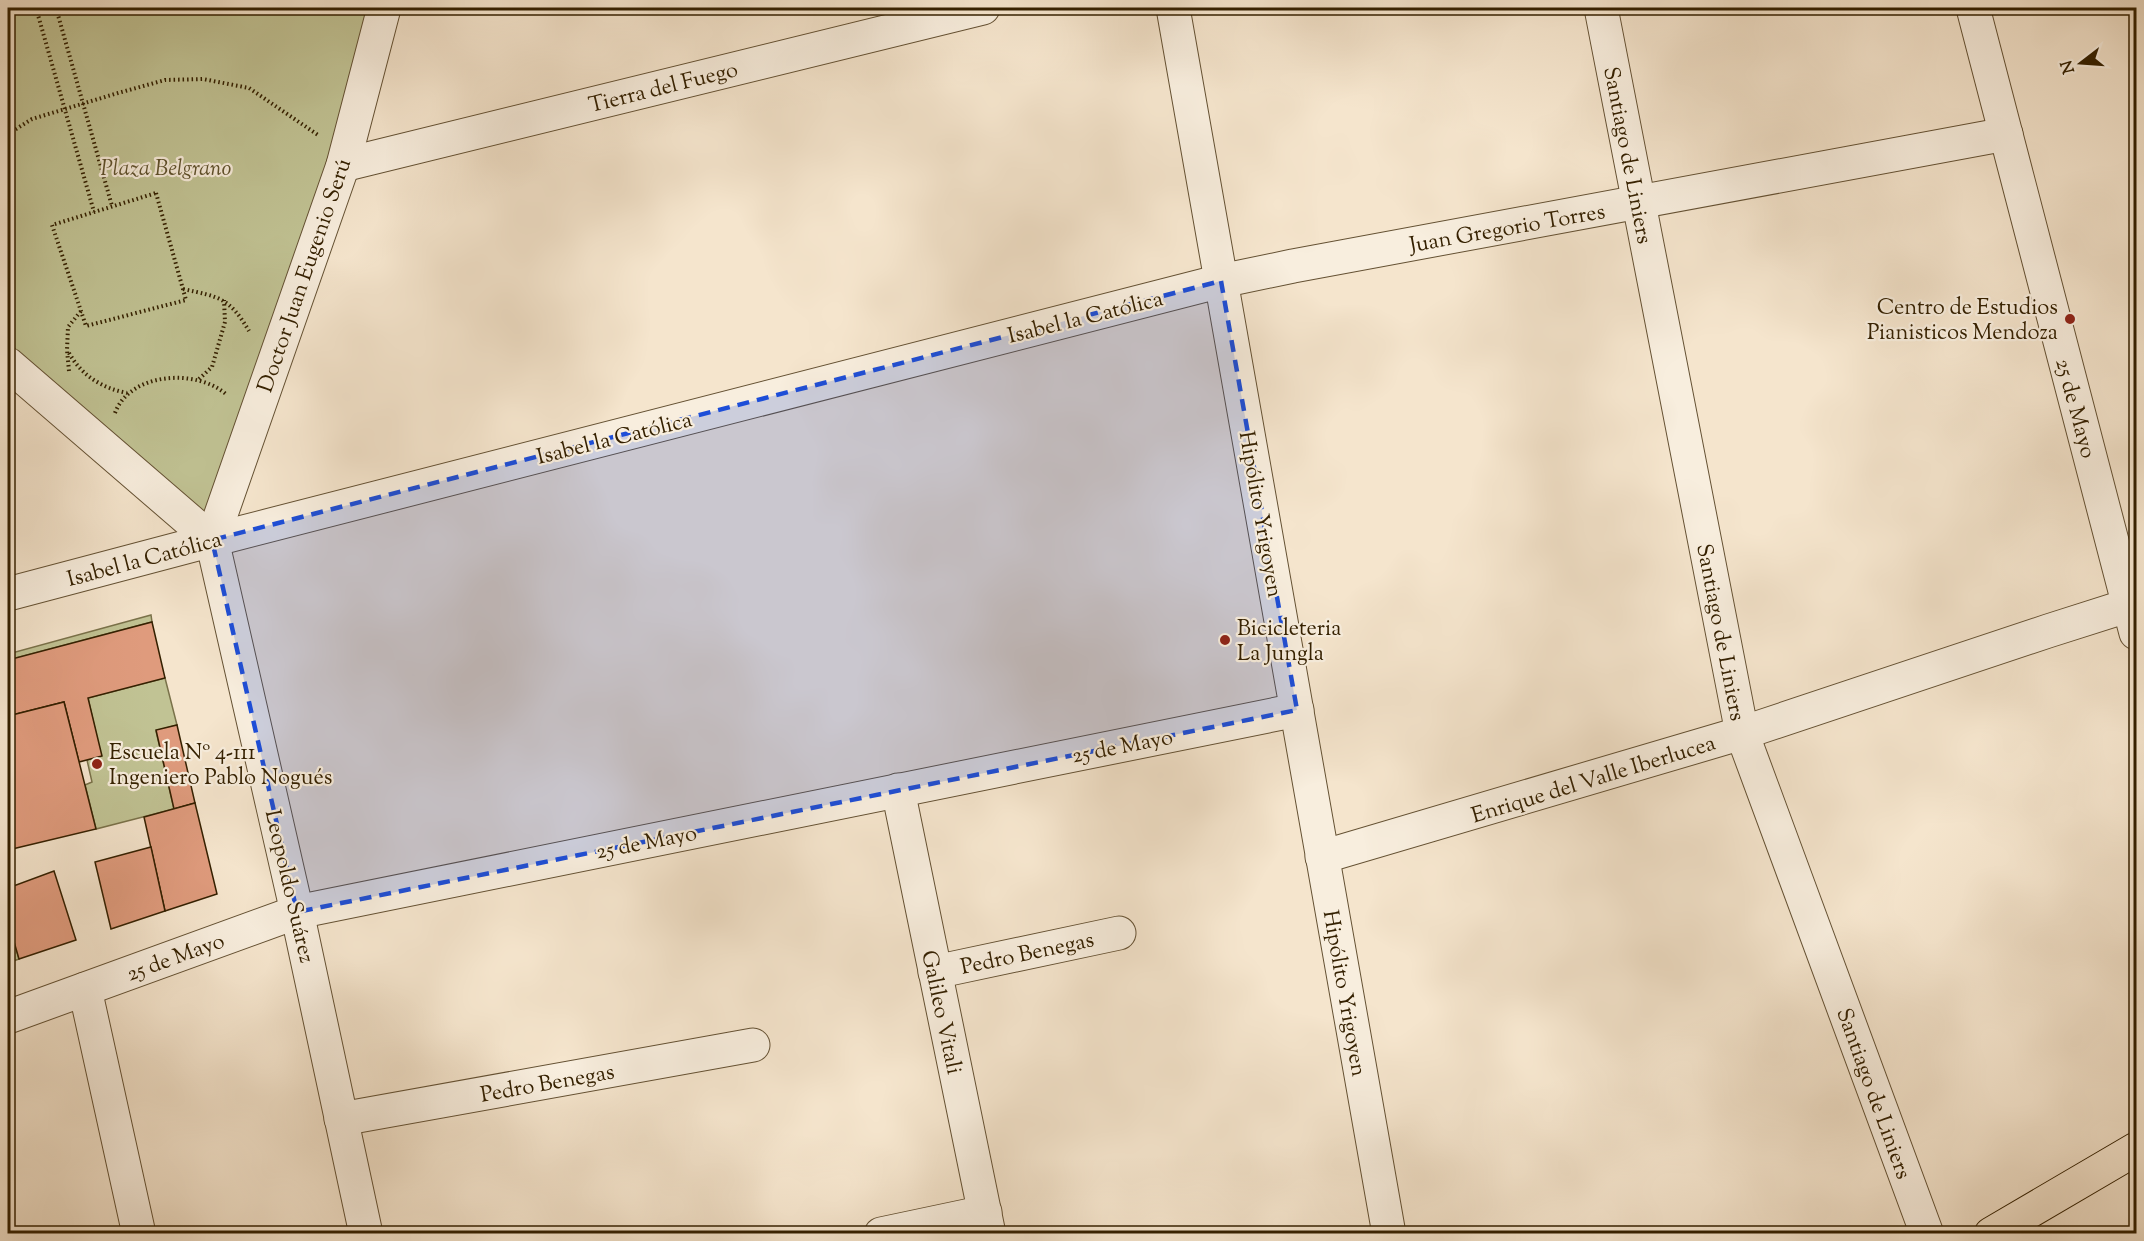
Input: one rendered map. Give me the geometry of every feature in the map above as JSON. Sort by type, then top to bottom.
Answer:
[{"type":"main road","points":[[1991,1233],[2136,1149]]},
{"type":"street","name":"Doctor Juan Eugenio Serú","points":[[212,540],[343,165],[384,8]]},
{"type":"street","name":"Tierra del Fuego","points":[[343,165],[983,8]]},
{"type":"street","name":"Hipólito Yrigoyen","points":[[1173,8],[1389,1233]]},
{"type":"street","name":"Santiago de Liniers","points":[[1601,8],[1742,733],[1927,1233]]},
{"type":"street","name":"25 de Mayo","points":[[1973,8],[2134,614]]},
{"type":"street","name":"Juan Gregorio Torres","points":[[1221,281],[2006,134]]},
{"type":"street","name":"Isabel la Católica","points":[[8,594],[1221,281]]},
{"type":"street","points":[[8,364],[212,540]]},
{"type":"street","name":"Leopoldo Suárez","points":[[212,540],[297,912],[366,1233]]},
{"type":"street","name":"Enrique del Valle Iberlucea","points":[[1322,857],[1742,733],[2048,631],[2134,614]]},
{"type":"street","name":"25 de Mayo","points":[[8,1017],[297,912],[1296,710]]},
{"type":"street","name":"Galileo Vitali","points":[[898,790],[987,1223]]},
{"type":"street","name":"Pedro Benegas","points":[[935,972],[1119,933]]},
{"type":"street","points":[[85,989],[139,1233]]},
{"type":"street","name":"Pedro Benegas","points":[[341,1119],[753,1045]]},
{"type":"street","points":[[881,1233],[987,1223]]},
{"type":"path","points":[[36,8],[94,212]]},
{"type":"path","points":[[56,8],[112,206]]},
{"type":"path","points":[[8,134],[32,119],[165,80],[203,79],[249,88],[323,140]]},
{"type":"path","points":[[156,193],[186,300],[86,326],[52,225],[94,212],[156,193]]},
{"type":"path","points":[[183,289],[217,296],[224,300],[240,316],[250,333]]},
{"type":"path","points":[[199,379],[212,367],[225,322],[224,300]]},
{"type":"path","points":[[69,376],[68,327],[81,311]]},
{"type":"path","points":[[67,350],[75,365],[85,374],[99,383],[128,393]]},
{"type":"path","points":[[113,420],[119,404],[128,393],[140,386],[168,378],[199,379],[223,391],[231,399]]},
{"type":"highlighted area","points":[[1221,281],[1297,710],[297,912],[212,540]]},
{"type":"green space","name":"Plaza Belgrano","points":[[8,8],[377,8],[339,153],[208,525],[8,352]]},
{"type":"green space","points":[[151,615],[152,622],[8,660],[8,654]]},
{"type":"green space","points":[[165,678],[177,725],[156,731],[174,809],[96,829],[85,785],[92,782],[87,760],[101,756],[88,698]]},
{"type":"green space","points":[[8,921],[19,959],[8,963]]},
{"type":"building","points":[[152,622],[165,678],[88,698],[102,756],[79,762],[64,702],[8,716],[8,660]]},
{"type":"building","points":[[64,702],[96,829],[8,850],[8,716]]},
{"type":"building","points":[[177,725],[195,803],[174,809],[156,730]]},
{"type":"building","points":[[195,803],[217,894],[165,911],[144,817]]},
{"type":"building","points":[[151,847],[165,911],[111,929],[95,862]]},
{"type":"building","points":[[54,871],[76,940],[19,959],[8,921],[8,888]]},
{"type":"place","name":"Centro de Estudios Pianisticos Mendoza","points":[[2070,319]]},
{"type":"place","name":"Bicicleteria La Jungla","points":[[1225,640]]},
{"type":"place","name":"Escuela Nº 4-111 Ingeniero Pablo Nogués","points":[[97,764]]}]
